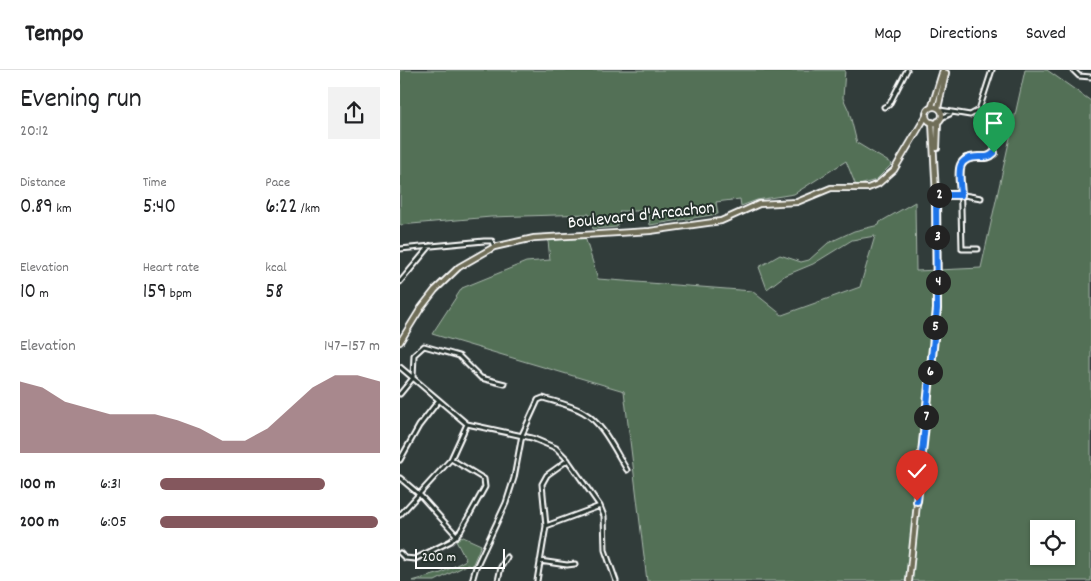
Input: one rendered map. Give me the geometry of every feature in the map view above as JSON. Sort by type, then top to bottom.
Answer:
[{"type":"main road","points":[[909,581],[937,309],[936,193],[931,122],[926,116],[934,103],[943,71]]},
{"type":"main road","points":[[936,193],[939,109],[943,71]]},
{"type":"main road","points":[[931,107],[939,109]]},
{"type":"main road","name":"Boulevard d'Arcachon","points":[[400,342],[421,308],[435,290],[458,267],[494,247],[534,238],[650,231],[692,225],[733,217],[759,204],[797,202],[831,188],[857,190],[868,188],[878,184],[894,170],[926,116]]},
{"type":"main road","points":[[920,126],[940,120]]},
{"type":"street","points":[[884,107],[889,105],[907,70]]},
{"type":"street","points":[[939,109],[970,114],[977,111],[983,105],[992,70]]},
{"type":"street","points":[[1073,70],[1079,76],[1091,76]]},
{"type":"street","points":[[977,111],[984,119],[994,141],[994,150],[990,156],[963,160],[960,166],[962,249],[978,249]]},
{"type":"street","points":[[940,120],[956,113]]},
{"type":"street","points":[[936,193],[981,198]]},
{"type":"street","points":[[400,249],[492,241],[494,247]]},
{"type":"street","points":[[400,282],[430,246]]},
{"type":"street","points":[[400,394],[413,378],[414,355],[424,346],[459,356],[475,375],[493,383],[504,384]]},
{"type":"street","points":[[400,367],[467,424],[522,435],[556,448],[568,460],[600,506],[604,516],[605,550],[616,581]]},
{"type":"street","points":[[472,581],[476,567],[506,503],[514,478],[522,435],[538,400],[542,398],[576,409],[595,421],[627,470]]},
{"type":"street","points":[[400,460],[419,426],[439,400]]},
{"type":"street","points":[[400,515],[451,460],[467,424]]},
{"type":"street","points":[[400,553],[405,558],[415,559],[457,536],[485,487],[484,480],[451,460]]},
{"type":"street","points":[[537,581],[546,526],[542,484],[547,475],[568,460]]},
{"type":"street","points":[[400,478],[420,495],[457,536]]},
{"type":"street","points":[[546,526],[600,506]]},
{"type":"street","points":[[498,581],[507,557]]},
{"type":"street","points":[[540,561],[567,565],[575,564]]},
{"type":"green space","points":[[400,70],[845,70],[843,98],[849,111],[857,143],[892,164],[876,180],[856,186],[846,161],[794,194],[757,200],[741,206],[740,199],[716,202],[718,214],[650,225],[648,211],[620,211],[617,227],[593,229],[589,214],[491,217],[400,225]]},
{"type":"green space","points":[[1025,70],[1047,70],[1091,101],[1091,581],[647,581],[624,391],[432,334],[462,288],[526,262],[550,260],[548,241],[585,237],[598,279],[752,291],[782,315],[860,287],[875,236],[852,240],[813,264],[784,276],[767,289],[759,267],[780,255],[801,262],[809,260],[828,243],[854,231],[879,225],[880,222],[915,202],[916,271],[981,268]]},
{"type":"green space","points":[[461,536],[481,545],[472,566],[467,565],[435,581],[412,581],[441,573],[466,560],[456,541]]},
{"type":"route","points":[[917,501],[937,309],[936,195],[961,195],[960,166],[964,158],[988,157],[994,153]]}]
